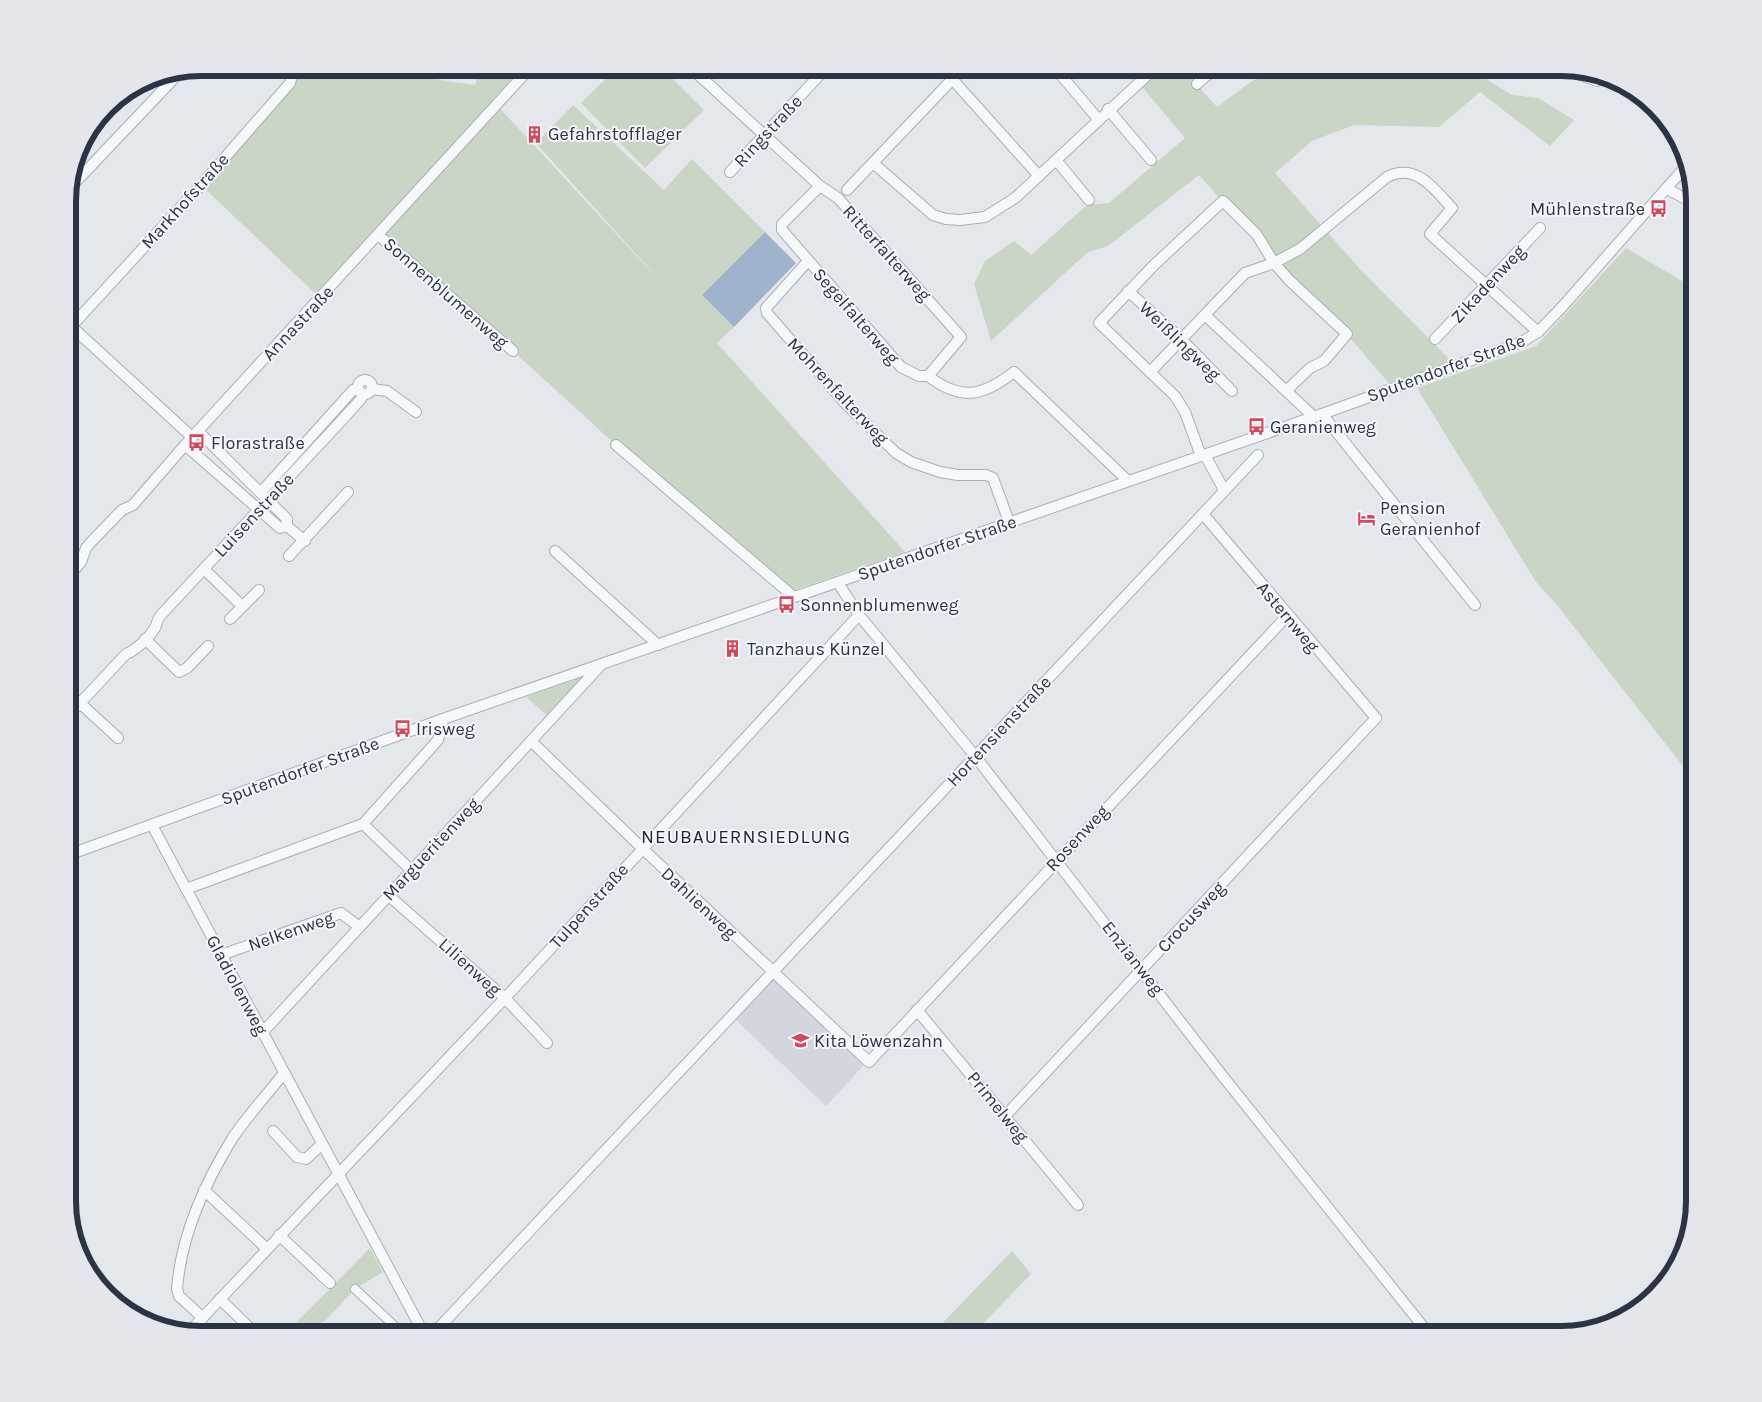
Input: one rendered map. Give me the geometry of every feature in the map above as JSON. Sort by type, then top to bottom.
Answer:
[{"type":"street","name":"Markhofstraße","points":[[77,320],[290,83],[292,76]]},
{"type":"street","name":"Annastraße","points":[[77,567],[92,540],[122,510],[134,505],[192,438],[523,76]]},
{"type":"street","name":"Ringstraße","points":[[730,172],[767,138],[819,76]]},
{"type":"street","points":[[847,190],[956,76]]},
{"type":"street","points":[[1062,76],[1098,119]]},
{"type":"street","points":[[874,163],[919,206],[933,215],[946,220],[972,220],[985,217],[1006,205],[1146,76]]},
{"type":"street","points":[[1197,84],[1206,76]]},
{"type":"street","name":"Ritterfalterweg","points":[[702,77],[820,186],[838,198],[961,337],[928,376]]},
{"type":"street","points":[[79,179],[172,80]]},
{"type":"street","points":[[953,80],[1039,176]]},
{"type":"street","points":[[1108,109],[1151,160]]},
{"type":"street","points":[[1056,160],[1089,200]]},
{"type":"street","points":[[1150,372],[1245,273],[1274,263],[1300,249],[1387,177],[1405,171],[1419,176],[1452,208],[1430,234],[1488,284],[1538,332]]},
{"type":"street","name":"Sputendorfer Straße","points":[[77,852],[443,719],[838,583],[1522,342],[1538,332],[1682,171]]},
{"type":"street","name":"Segelfalterweg","points":[[820,186],[782,224],[782,230],[901,368],[919,376],[928,376],[943,388],[965,394],[983,392],[1014,372],[1128,481]]},
{"type":"street","points":[[1666,189],[1686,199]]},
{"type":"street","points":[[1224,490],[1203,455],[1180,403],[1099,323],[1128,291],[1224,201],[1257,235],[1274,263],[1347,334],[1324,361],[1310,368],[1287,390]]},
{"type":"street","name":"Zikadenweg","points":[[1435,339],[1540,228]]},
{"type":"street","name":"Sonnenblumenweg","points":[[378,235],[513,351]]},
{"type":"street","name":"Mohrenfalterweg","points":[[808,261],[766,308],[767,313],[846,404],[896,453],[911,462],[940,472],[958,475],[986,475],[993,478],[1009,522]]},
{"type":"street","name":"Weißlingweg","points":[[1128,291],[1182,339],[1232,391]]},
{"type":"street","points":[[1205,315],[1287,390],[1318,415],[1475,605]]},
{"type":"street","points":[[77,334],[192,438],[265,494],[288,519],[287,526]]},
{"type":"street","name":"Luisenstraße","points":[[77,706],[126,654],[133,651],[155,628],[160,616],[258,509],[265,494],[342,420],[361,399],[364,390],[387,391],[416,412]]},
{"type":"street","points":[[192,438],[258,509],[280,528],[287,526]]},
{"type":"street","points":[[616,445],[794,597]]},
{"type":"street","name":"Hortensienstraße","points":[[442,1326],[1258,455]]},
{"type":"street","points":[[290,556],[348,492]]},
{"type":"street","name":"Asternweg","points":[[1202,514],[1287,616],[1376,718]]},
{"type":"street","points":[[287,526],[305,541]]},
{"type":"street","points":[[555,550],[658,645]]},
{"type":"street","name":"Luisenstraße","points":[[204,569],[242,606]]},
{"type":"street","name":"Enzianweg","points":[[838,583],[859,615],[975,756],[1143,970],[1221,1074],[1422,1326]]},
{"type":"street","points":[[230,619],[258,590]]},
{"type":"street","name":"Tulpenstraße","points":[[195,1326],[266,1248],[505,998],[859,615]]},
{"type":"street","name":"Rosenweg","points":[[869,1062],[1056,860],[1287,616]]},
{"type":"street","points":[[145,639],[179,672],[187,668],[208,646]]},
{"type":"street","name":"Margueritenweg","points":[[262,1033],[358,926],[532,742],[601,665]]},
{"type":"street","points":[[80,703],[118,738]]},
{"type":"street","name":"Crocusweg","points":[[1006,1115],[1376,718]]},
{"type":"street","points":[[186,889],[363,824],[438,740],[443,719]]},
{"type":"street","name":"Dahlienweg","points":[[532,742],[869,1062]]},
{"type":"street","points":[[363,824],[411,870]]},
{"type":"street","name":"Gladiolenweg","points":[[152,826],[420,1326]]},
{"type":"street","name":"Lilienweg","points":[[388,895],[505,998],[547,1043]]},
{"type":"street","name":"Nelkenweg","points":[[221,955],[341,913],[358,926]]},
{"type":"street","name":"Primelweg","points":[[917,1010],[1006,1115],[1078,1205]]},
{"type":"street","points":[[203,1318],[184,1301],[177,1289],[188,1234],[204,1190],[233,1138],[284,1073]]},
{"type":"street","points":[[273,1131],[297,1157],[306,1159],[322,1144]]},
{"type":"street","points":[[204,1190],[266,1248]]},
{"type":"street","points":[[279,1235],[330,1283]]},
{"type":"street","points":[[355,1289],[394,1326]]},
{"type":"street","points":[[220,1299],[248,1326]]},
{"type":"shaded area","name":"Kita Löwenzahn","points":[[774,977],[865,1064],[826,1106],[734,1018]]},
{"type":"green space","points":[[297,76],[437,76],[439,80],[475,85],[478,76],[515,76],[492,100],[671,293],[536,143],[573,105],[664,190],[692,159],[765,232],[702,295],[734,327],[717,343],[905,552],[789,592],[616,445],[513,351],[378,235],[320,298],[201,185],[294,87]]},
{"type":"green space","points":[[609,76],[670,76],[704,110],[645,168],[581,103]]},
{"type":"green space","points":[[1133,76],[1189,76],[1217,107],[1252,81],[1263,76],[1481,76],[1512,95],[1538,98],[1574,120],[1550,146],[1480,92],[1439,127],[1354,125],[1312,141],[1275,173],[1359,268],[1453,363],[1391,386],[1347,334],[1318,309],[1199,175],[1108,246],[1088,252],[991,341],[974,284],[985,261],[1014,241],[1031,255],[1087,205],[1109,203],[1185,138]]},
{"type":"green space","points":[[1626,248],[1686,283],[1686,770],[1556,604],[1536,582],[1417,388],[1536,346]]},
{"type":"green space","points":[[581,676],[583,677],[549,717],[526,697]]},
{"type":"green space","points":[[370,1248],[383,1272],[355,1289],[326,1320],[317,1326],[293,1326]]},
{"type":"green space","points":[[1012,1251],[1031,1274],[981,1326],[940,1326]]},
{"type":"water","points":[[765,232],[796,263],[734,327],[702,295]]},
{"type":"place","name":"Gefahrstofflager","points":[[534,134]]},
{"type":"place","name":"Mühlenstraße","points":[[1659,209]]},
{"type":"place","name":"Geranienweg","points":[[1256,427]]},
{"type":"place","name":"Florastraße","points":[[197,443]]},
{"type":"place","name":"Pension Geranienhof","points":[[1366,518]]},
{"type":"place","name":"Sonnenblumenweg","points":[[786,605]]},
{"type":"place","name":"Tanzhaus Künzel","points":[[733,649]]},
{"type":"place","name":"Irisweg","points":[[402,729]]},
{"type":"place","name":"Kita Löwenzahn","points":[[800,1041]]},
{"type":"district","name":"NEUBAUERNSIEDLUNG","points":[[746,837]]}]
